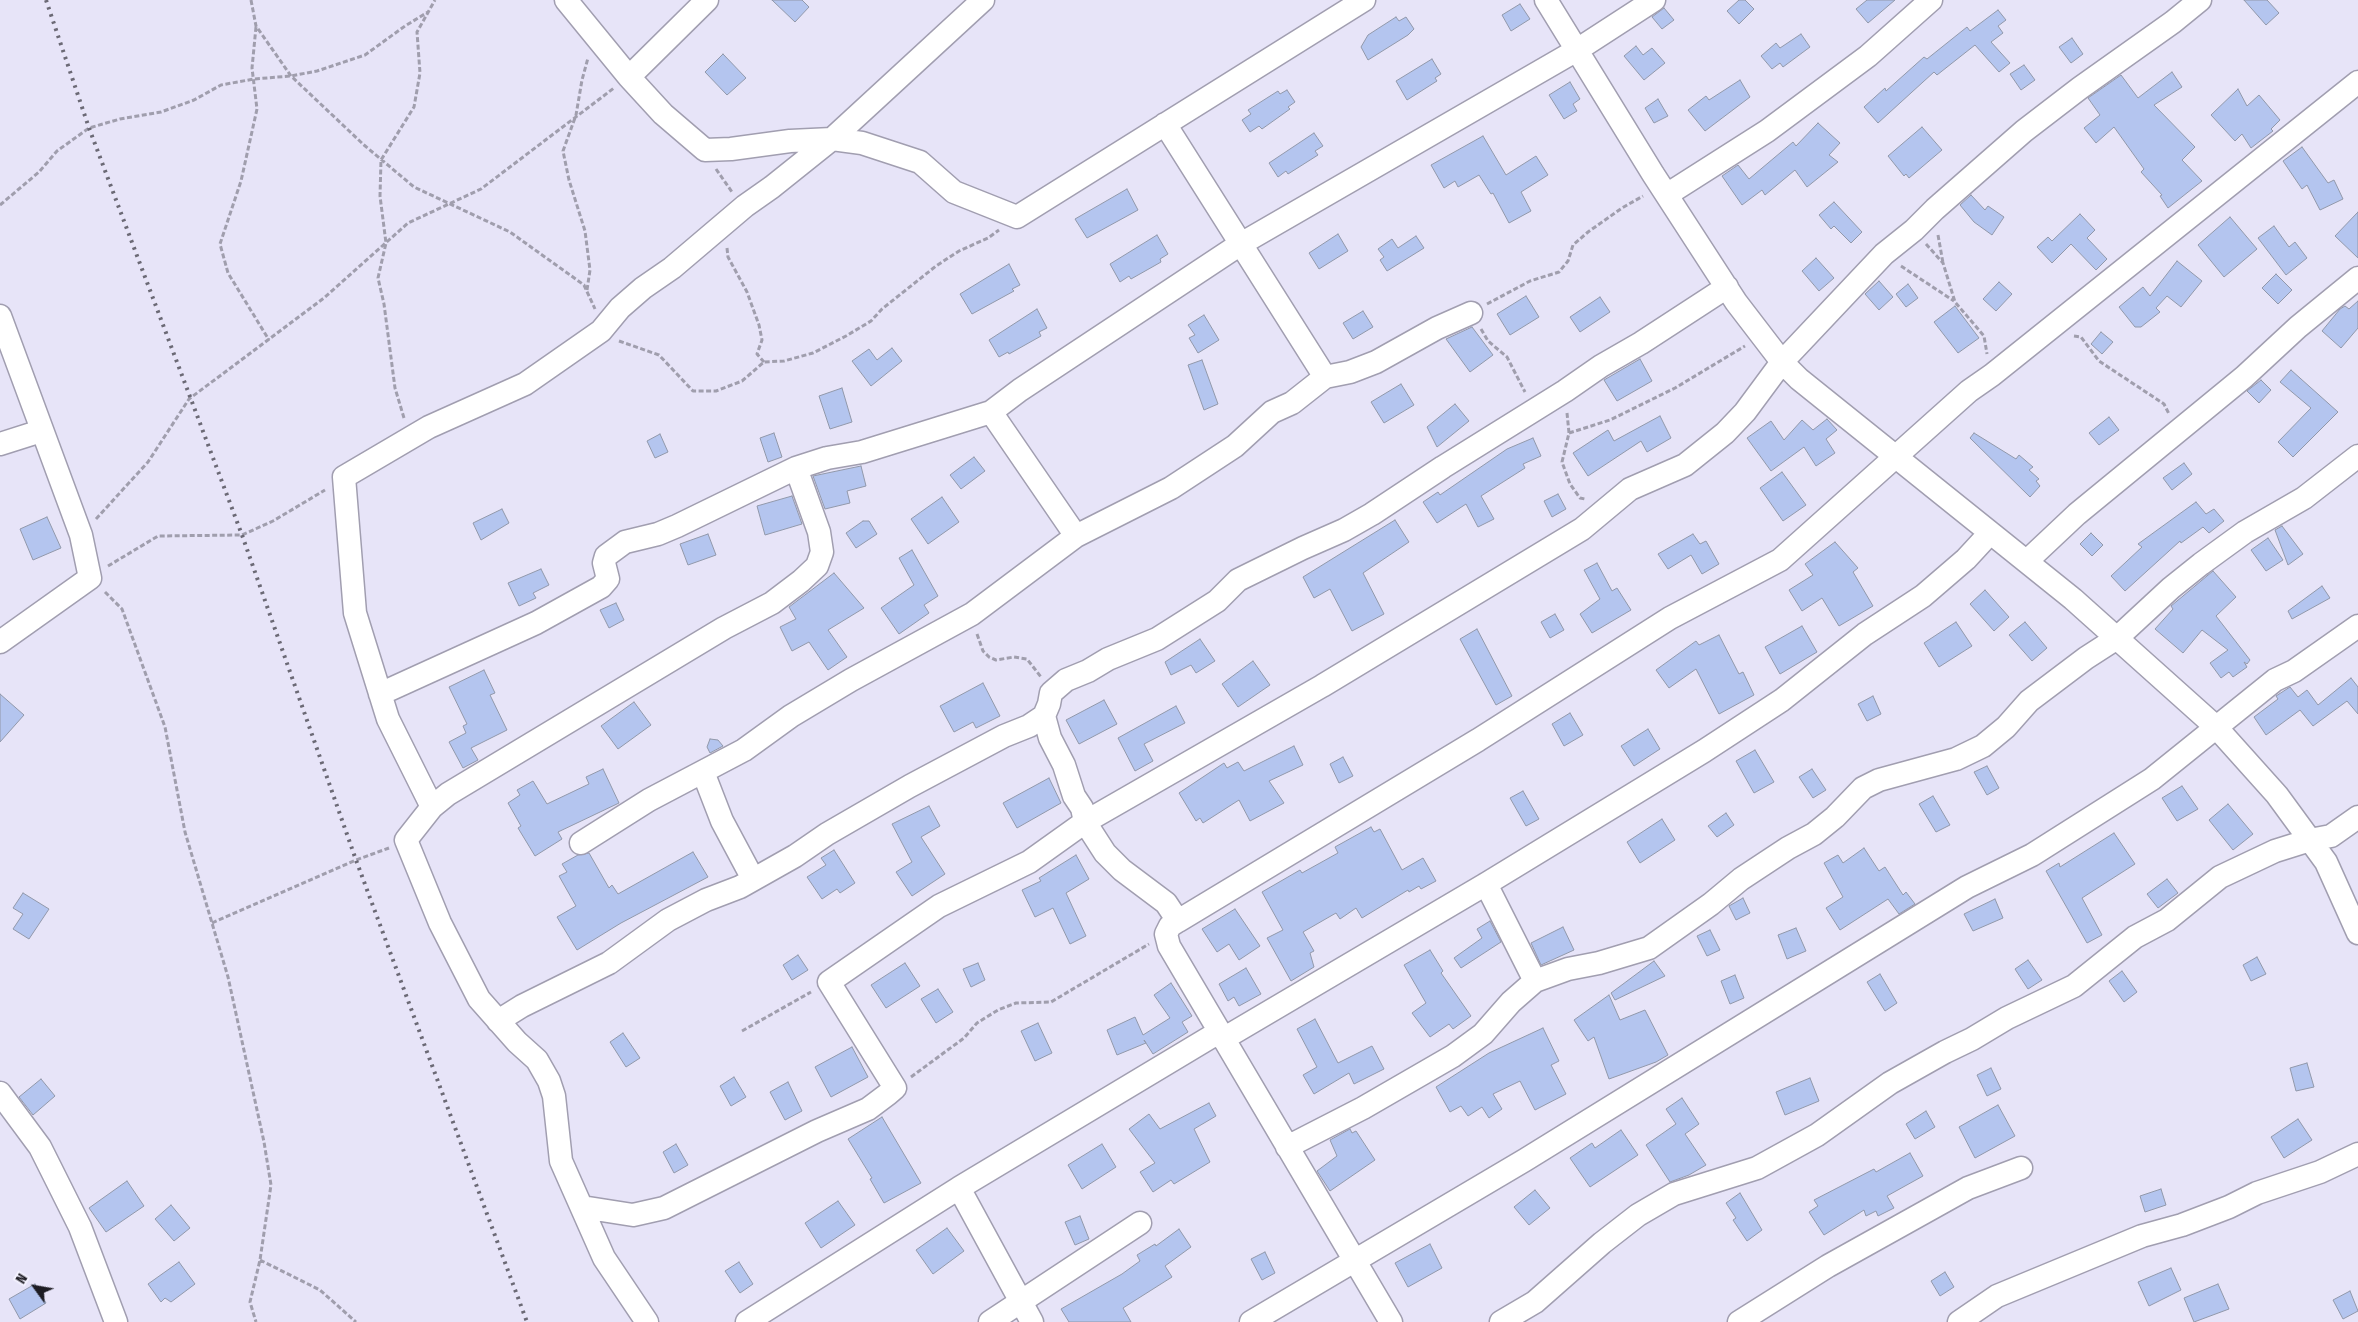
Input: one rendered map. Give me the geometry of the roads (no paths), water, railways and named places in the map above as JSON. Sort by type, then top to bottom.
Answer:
[{"type":"street","points":[[566,0],[628,77],[663,114],[705,150],[731,150],[790,141],[832,138],[862,143],[920,162],[954,192],[1017,217],[1364,0]]},
{"type":"street","points":[[628,77],[707,0]]},
{"type":"street","points":[[432,807],[388,719],[356,613],[344,477],[407,439],[450,416],[499,397],[525,384],[600,331],[620,308],[672,268],[736,213],[772,187],[832,138],[982,0]]},
{"type":"street","points":[[1546,0],[1653,174],[1668,194],[1726,287],[1760,336],[1782,362],[1799,378],[2027,561],[2117,638],[2216,727],[2277,796],[2326,862],[2358,933]]},
{"type":"street","points":[[380,694],[536,623],[601,587],[608,580],[604,563],[606,556],[625,542],[670,529],[796,468],[827,458],[862,452],[990,412],[1020,390],[1239,245],[1577,50],[1654,0]]},
{"type":"street","points":[[1668,194],[1767,131],[1868,56],[1931,0]]},
{"type":"street","points":[[582,1207],[633,1215],[664,1208],[868,1109],[895,1088],[829,982],[939,906],[1029,862],[1085,822],[1322,686],[1582,529],[1630,489],[1685,465],[1725,433],[1744,412],[1782,362],[1884,254],[1914,230],[1934,209],[2024,131],[2080,88],[2173,22],[2200,0]]},
{"type":"street","points":[[1172,927],[1478,740],[1670,618],[1780,560],[1969,391],[1992,375],[2358,82]]},
{"type":"street","points":[[1165,124],[1239,245],[1325,377]]},
{"type":"street","points":[[2027,561],[2078,514],[2244,377],[2298,327],[2358,278]]},
{"type":"street","points":[[1391,1322],[1169,946],[1172,927],[1166,903],[1122,870],[1106,852],[1085,822],[1082,808],[1074,796],[1064,765],[1050,738],[1044,716],[1051,693],[1066,680],[1088,671],[1108,658],[1157,639],[1182,624],[1217,601],[1238,580],[1344,530],[1372,514],[1726,287]]},
{"type":"street","points":[[582,843],[649,800],[744,750],[791,716],[851,680],[972,614],[1076,536],[1171,488],[1235,446],[1272,412],[1292,403],[1325,377],[1350,372],[1376,362],[1466,315]]},
{"type":"street","points":[[0,316],[81,535],[90,578],[0,642]]},
{"type":"street","points":[[990,412],[1076,536]]},
{"type":"street","points":[[0,444],[41,431]]},
{"type":"street","points":[[1287,1147],[1363,1108],[1453,1056],[1482,1034],[1511,1002],[1535,981],[1568,969],[1599,964],[1648,948],[1711,904],[1741,879],[1788,848],[1814,834],[1835,817],[1863,788],[1879,780],[1956,759],[1983,746],[2030,701],[2086,658],[2117,638],[2171,588],[2201,564],[2245,532],[2304,498],[2358,456]]},
{"type":"street","points":[[647,1322],[604,1258],[562,1162],[554,1096],[549,1081],[537,1060],[479,999],[440,923],[406,840],[432,807],[448,794],[478,778],[561,724],[724,628],[772,603],[817,566],[822,552],[819,532],[796,468]]},
{"type":"street","points":[[747,1322],[960,1188],[1221,1035],[1486,884],[1704,751],[1782,700],[1865,634],[1923,596],[1966,559],[1990,533]]},
{"type":"street","points":[[1251,1322],[1525,1160],[1967,886],[2032,855],[2152,779],[2275,680],[2294,671],[2358,626]]},
{"type":"street","points":[[498,1021],[522,1006],[608,963],[668,920],[706,900],[740,888],[795,856],[827,834],[910,786],[1044,716]]},
{"type":"street","points":[[703,772],[722,821],[753,879]]},
{"type":"street","points":[[1501,1322],[1534,1302],[1602,1243],[1638,1215],[1674,1194],[1757,1168],[1817,1135],[1890,1083],[2007,1018],[2074,986],[2135,937],[2167,920],[2220,877],[2275,851],[2310,840],[2331,836],[2358,818]]},
{"type":"street","points":[[1486,884],[1535,981]]},
{"type":"street","points":[[0,1093],[40,1147],[80,1227],[116,1322]]},
{"type":"street","points":[[1959,1322],[1998,1296],[2142,1236],[2182,1225],[2229,1207],[2257,1193],[2320,1172],[2358,1154]]},
{"type":"street","points":[[1738,1322],[1828,1266],[1968,1188],[2021,1168]]},
{"type":"street","points":[[960,1188],[1032,1322]]},
{"type":"street","points":[[990,1322],[1140,1223]]},
{"type":"railway","points":[[46,0],[89,128],[242,535],[356,860],[527,1322]]}]
